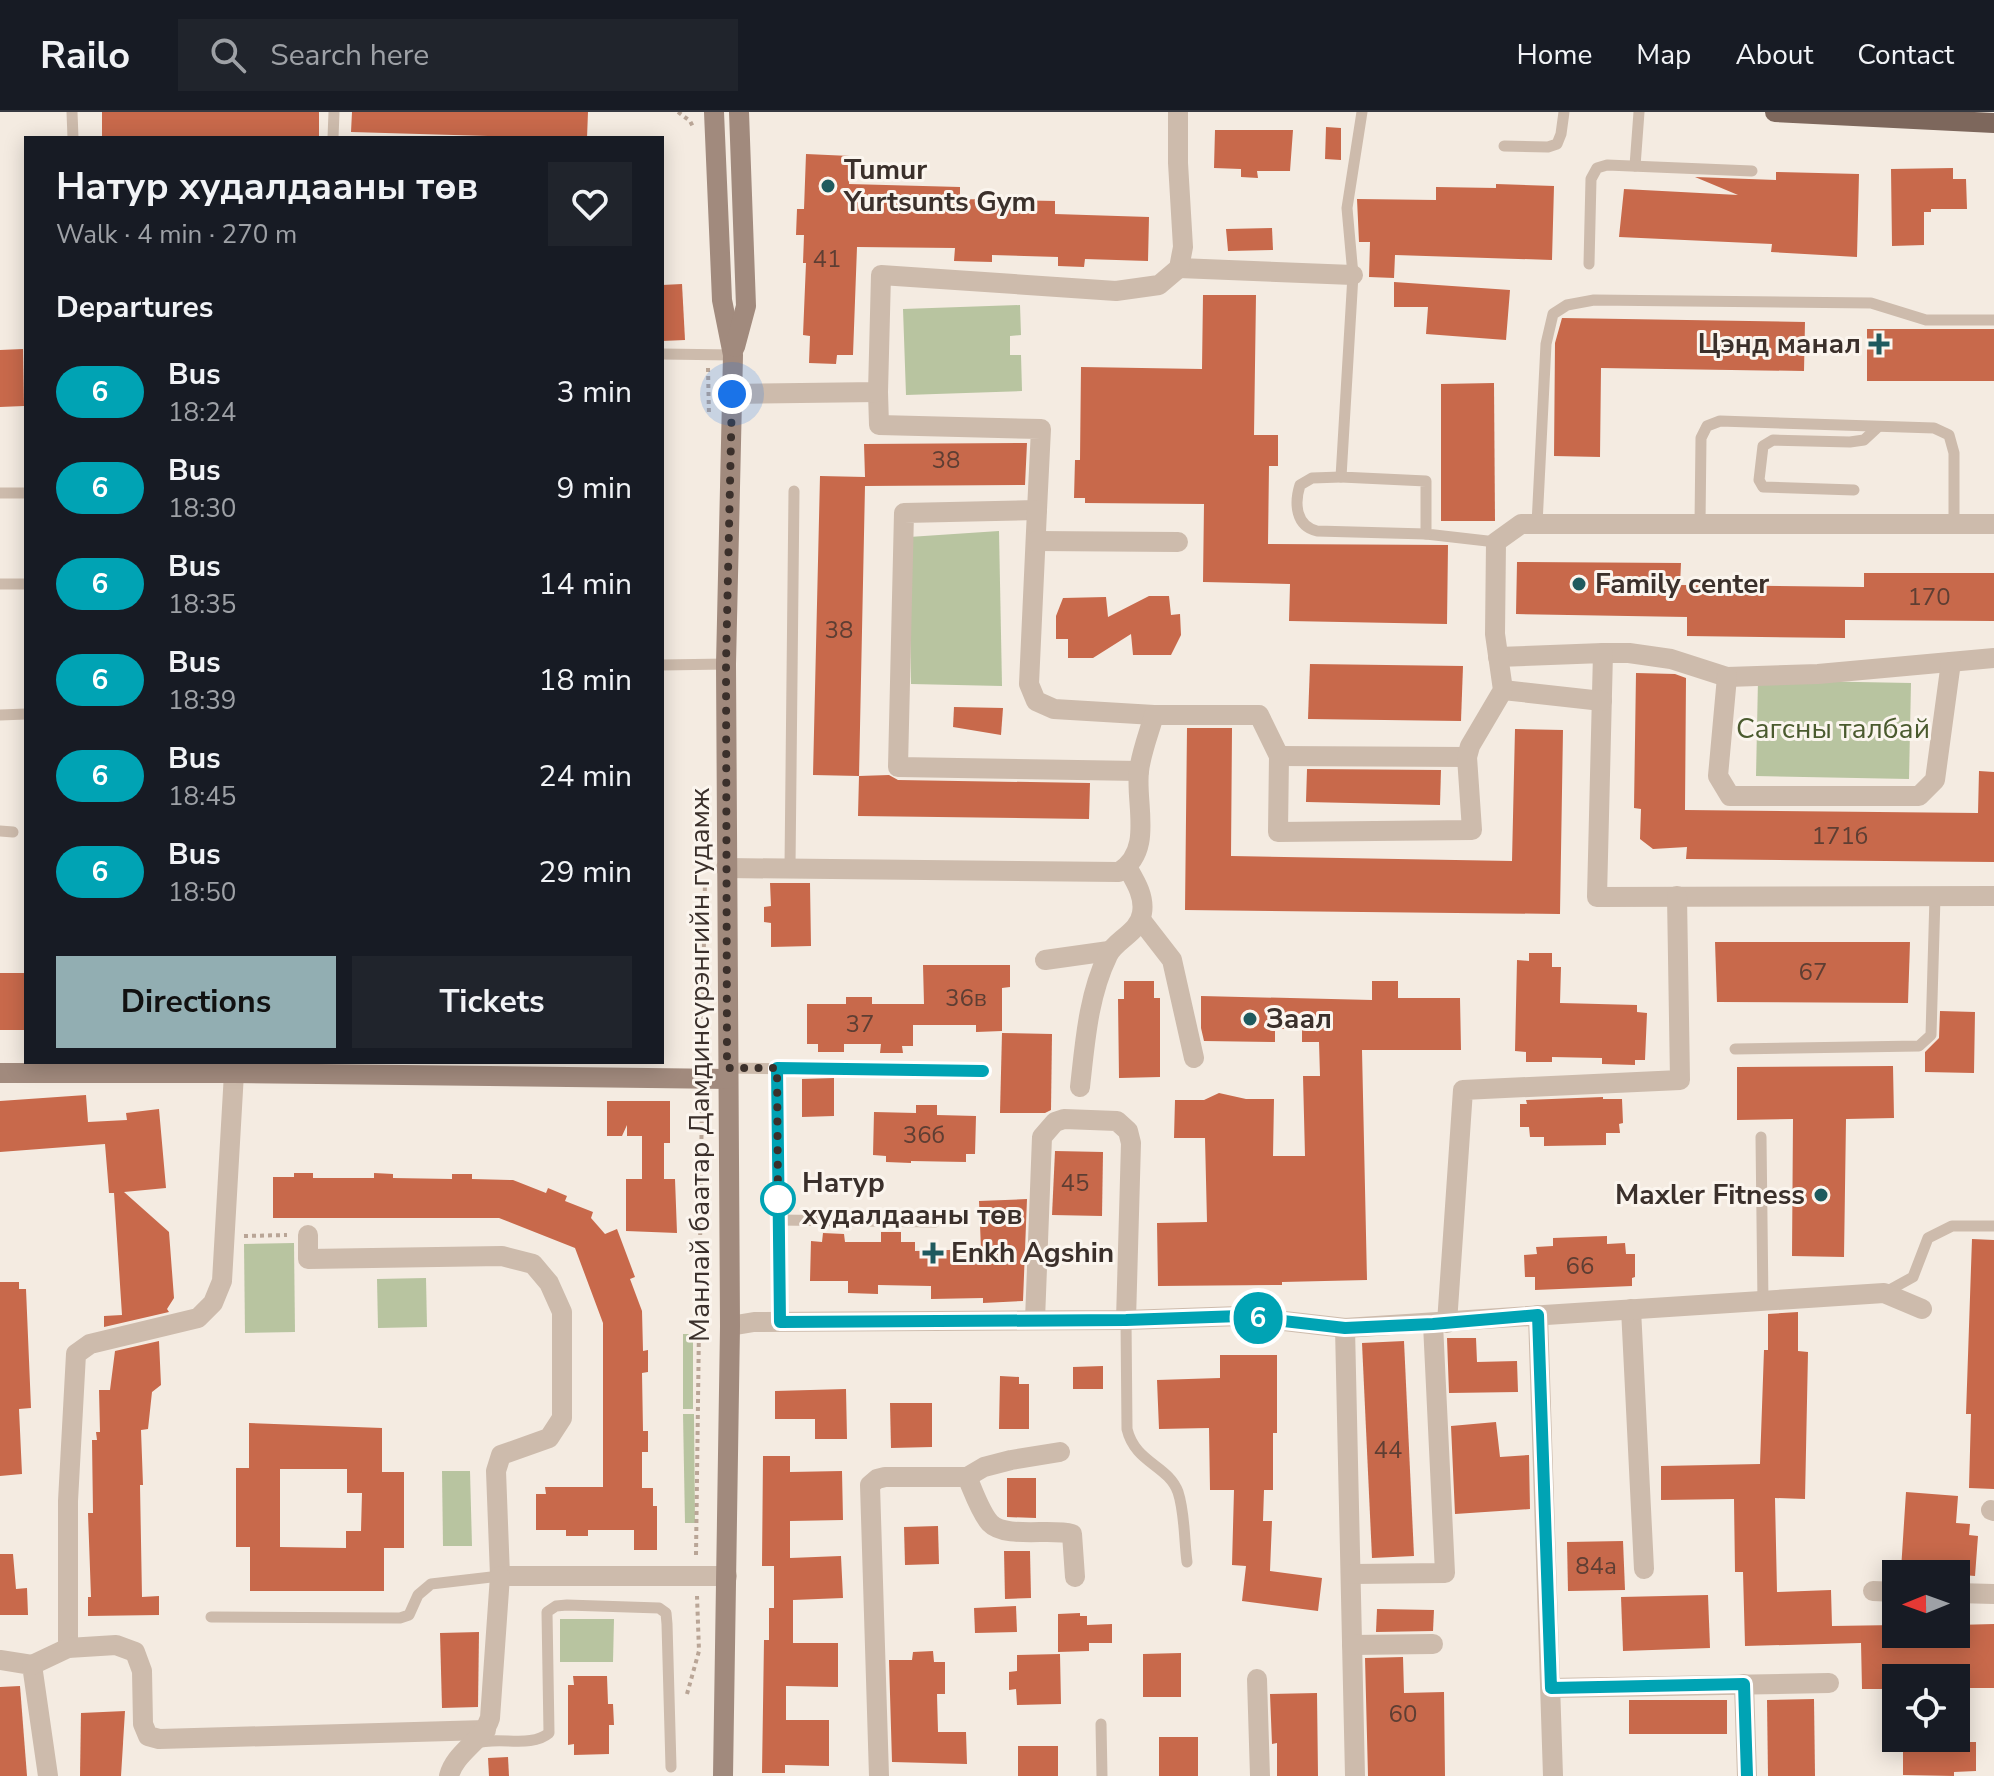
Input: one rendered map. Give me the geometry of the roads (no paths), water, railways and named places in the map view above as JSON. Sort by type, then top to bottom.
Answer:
[{"type":"main road","name":"Манлай баатар Дамдинсүрэнгийн гудамж","points":[[714,112],[722,300],[733,355],[726,664],[730,1326],[723,1776]]},
{"type":"main road","name":"Манлай баатар Дамдинсүрэнгийн гудамж","points":[[733,355],[746,306],[739,112]]},
{"type":"main road","points":[[1775,112],[1994,123]]},
{"type":"main road","points":[[0,1073],[582,1069],[702,1078],[728,1074]]},
{"type":"street","points":[[1178,112],[1183,247],[1179,268],[1159,285],[1116,291],[881,275],[879,425],[1041,429],[1029,684],[1036,701],[1054,709],[1154,715],[1259,715],[1279,756],[1278,832],[1472,830],[1467,757],[1470,746],[1503,690],[1495,634],[1496,542],[1521,524],[1994,524]]},
{"type":"street","points":[[1179,268],[1353,275]]},
{"type":"street","points":[[732,394],[878,392]]},
{"type":"street","points":[[1037,510],[904,513],[898,767],[1139,771]]},
{"type":"street","points":[[1036,541],[1178,542]]},
{"type":"street","points":[[1603,653],[1597,897],[1994,896]]},
{"type":"street","points":[[1498,657],[1629,653],[1671,659],[1727,677],[1818,674],[1994,658]]},
{"type":"street","points":[[1727,677],[1718,776],[1730,796],[1919,796],[1935,780],[1951,662]]},
{"type":"street","points":[[1503,690],[1602,701]]},
{"type":"street","points":[[726,868],[1119,872],[1135,858],[1140,844],[1139,771],[1154,715]]},
{"type":"street","points":[[1279,756],[1467,757]]},
{"type":"street","points":[[1127,867],[1141,895],[1141,920],[1172,960],[1194,1058]]},
{"type":"street","points":[[1353,1574],[1445,1573],[1440,1323],[1463,1090],[1680,1080],[1677,896]]},
{"type":"street","points":[[1080,1087],[1087,1027],[1109,951],[1141,920]]},
{"type":"street","points":[[1045,960],[1109,951]]},
{"type":"street","points":[[68,1648],[68,1501],[76,1354],[90,1344],[198,1318],[213,1303],[222,1281],[234,1073]]},
{"type":"street","points":[[1035,1320],[1042,1137],[1055,1122],[1064,1119],[1117,1121],[1128,1131],[1131,1143],[1126,1320]]},
{"type":"street","points":[[308,1235],[308,1259],[502,1256],[533,1264],[549,1283],[562,1312],[562,1418],[549,1438],[501,1455],[496,1471],[500,1576],[490,1718],[486,1730],[470,1745],[450,1770],[449,1776]]},
{"type":"street","points":[[730,1326],[780,1322],[1126,1320],[1240,1316],[1345,1328],[1884,1293],[1922,1309]]},
{"type":"street","points":[[1631,1309],[1644,1569]]},
{"type":"street","points":[[1538,1315],[1553,1776]]},
{"type":"street","points":[[1345,1328],[1353,1574],[1355,1776]]},
{"type":"street","points":[[879,1776],[870,1485],[885,1477],[967,1477],[984,1467],[1060,1452]]},
{"type":"street","points":[[967,1477],[990,1523],[1003,1530],[1062,1531],[1072,1534],[1075,1577]]},
{"type":"street","points":[[500,1576],[727,1576]]},
{"type":"street","points":[[1873,1591],[1882,1591]]},
{"type":"street","points":[[1970,1593],[1994,1594]]},
{"type":"street","points":[[1352,1645],[1433,1644]]},
{"type":"street","points":[[0,1660],[32,1665],[68,1648],[116,1645],[135,1652],[142,1671],[143,1724],[148,1736],[159,1739],[486,1730]]},
{"type":"street","points":[[32,1665],[48,1776]]},
{"type":"street","points":[[1257,1679],[1260,1776]]},
{"type":"street","points":[[1551,1688],[1829,1683]]},
{"type":"street","points":[[1744,1684],[1747,1776]]},
{"type":"lane","points":[[72,112],[73,136]]},
{"type":"lane","points":[[333,136],[334,112]]},
{"type":"lane","points":[[1341,477],[1353,275],[1347,208],[1362,112]]},
{"type":"lane","points":[[1504,146],[1548,147],[1557,144],[1564,112]]},
{"type":"lane","points":[[1635,166],[1639,112]]},
{"type":"lane","points":[[1589,264],[1591,179],[1597,168],[1635,166],[1752,171]]},
{"type":"lane","points":[[1537,524],[1546,344],[1553,314],[1567,305],[1594,300],[1871,303],[1926,320],[1994,320]]},
{"type":"lane","points":[[664,354],[733,355]]},
{"type":"lane","points":[[1700,524],[1701,438],[1707,426],[1720,421],[1934,428],[1949,435],[1954,453],[1954,524]]},
{"type":"lane","points":[[1854,490],[1763,487],[1759,480],[1763,446],[1773,440],[1864,440],[1878,427]]},
{"type":"lane","points":[[1426,534],[1426,481],[1312,478],[1300,485],[1297,493],[1299,520],[1304,526],[1317,531],[1426,534],[1496,542]]},
{"type":"lane","points":[[790,867],[794,491]]},
{"type":"lane","points":[[0,493],[24,493]]},
{"type":"lane","points":[[0,584],[24,584]]},
{"type":"lane","points":[[664,665],[726,664]]},
{"type":"lane","points":[[0,715],[24,714]]},
{"type":"lane","points":[[0,831],[13,832]]},
{"type":"lane","points":[[1735,1049],[1919,1046],[1931,1035],[1935,897]]},
{"type":"lane","points":[[777,1068],[780,1322]]},
{"type":"lane","points":[[728,1074],[777,1068],[983,1071]]},
{"type":"lane","points":[[1761,1137],[1763,1303]]},
{"type":"lane","points":[[778,1220],[935,1222]]},
{"type":"lane","points":[[1884,1293],[1913,1277],[1928,1238],[1952,1226],[1994,1226]]},
{"type":"lane","points":[[1126,1320],[1127,1429],[1131,1445],[1161,1470],[1177,1491],[1187,1562]]},
{"type":"lane","points":[[211,1617],[400,1618],[409,1615],[418,1595],[431,1584],[500,1576]]},
{"type":"lane","points":[[470,1745],[508,1739],[537,1741],[549,1733],[547,1612],[556,1606],[567,1605],[659,1608],[666,1613],[667,1624],[671,1767]]},
{"type":"lane","points":[[1101,1724],[1102,1776]]},
{"type":"place","name":"Tumur Yurtsunts Gym","points":[[828,186]]},
{"type":"place","name":"Цэнд манал","points":[[1879,344]]},
{"type":"place","name":"Family center","points":[[1579,584]]},
{"type":"place","name":"Заал","points":[[1250,1019]]},
{"type":"place","name":"Maxler Fitness","points":[[1821,1195]]},
{"type":"place","name":"Натур худалдааны төв","points":[[778,1199]]},
{"type":"place","name":"Enkh Agshin","points":[[933,1253]]},
{"type":"park label","name":"Сагсны талбай","points":[[1833,729]]}]
